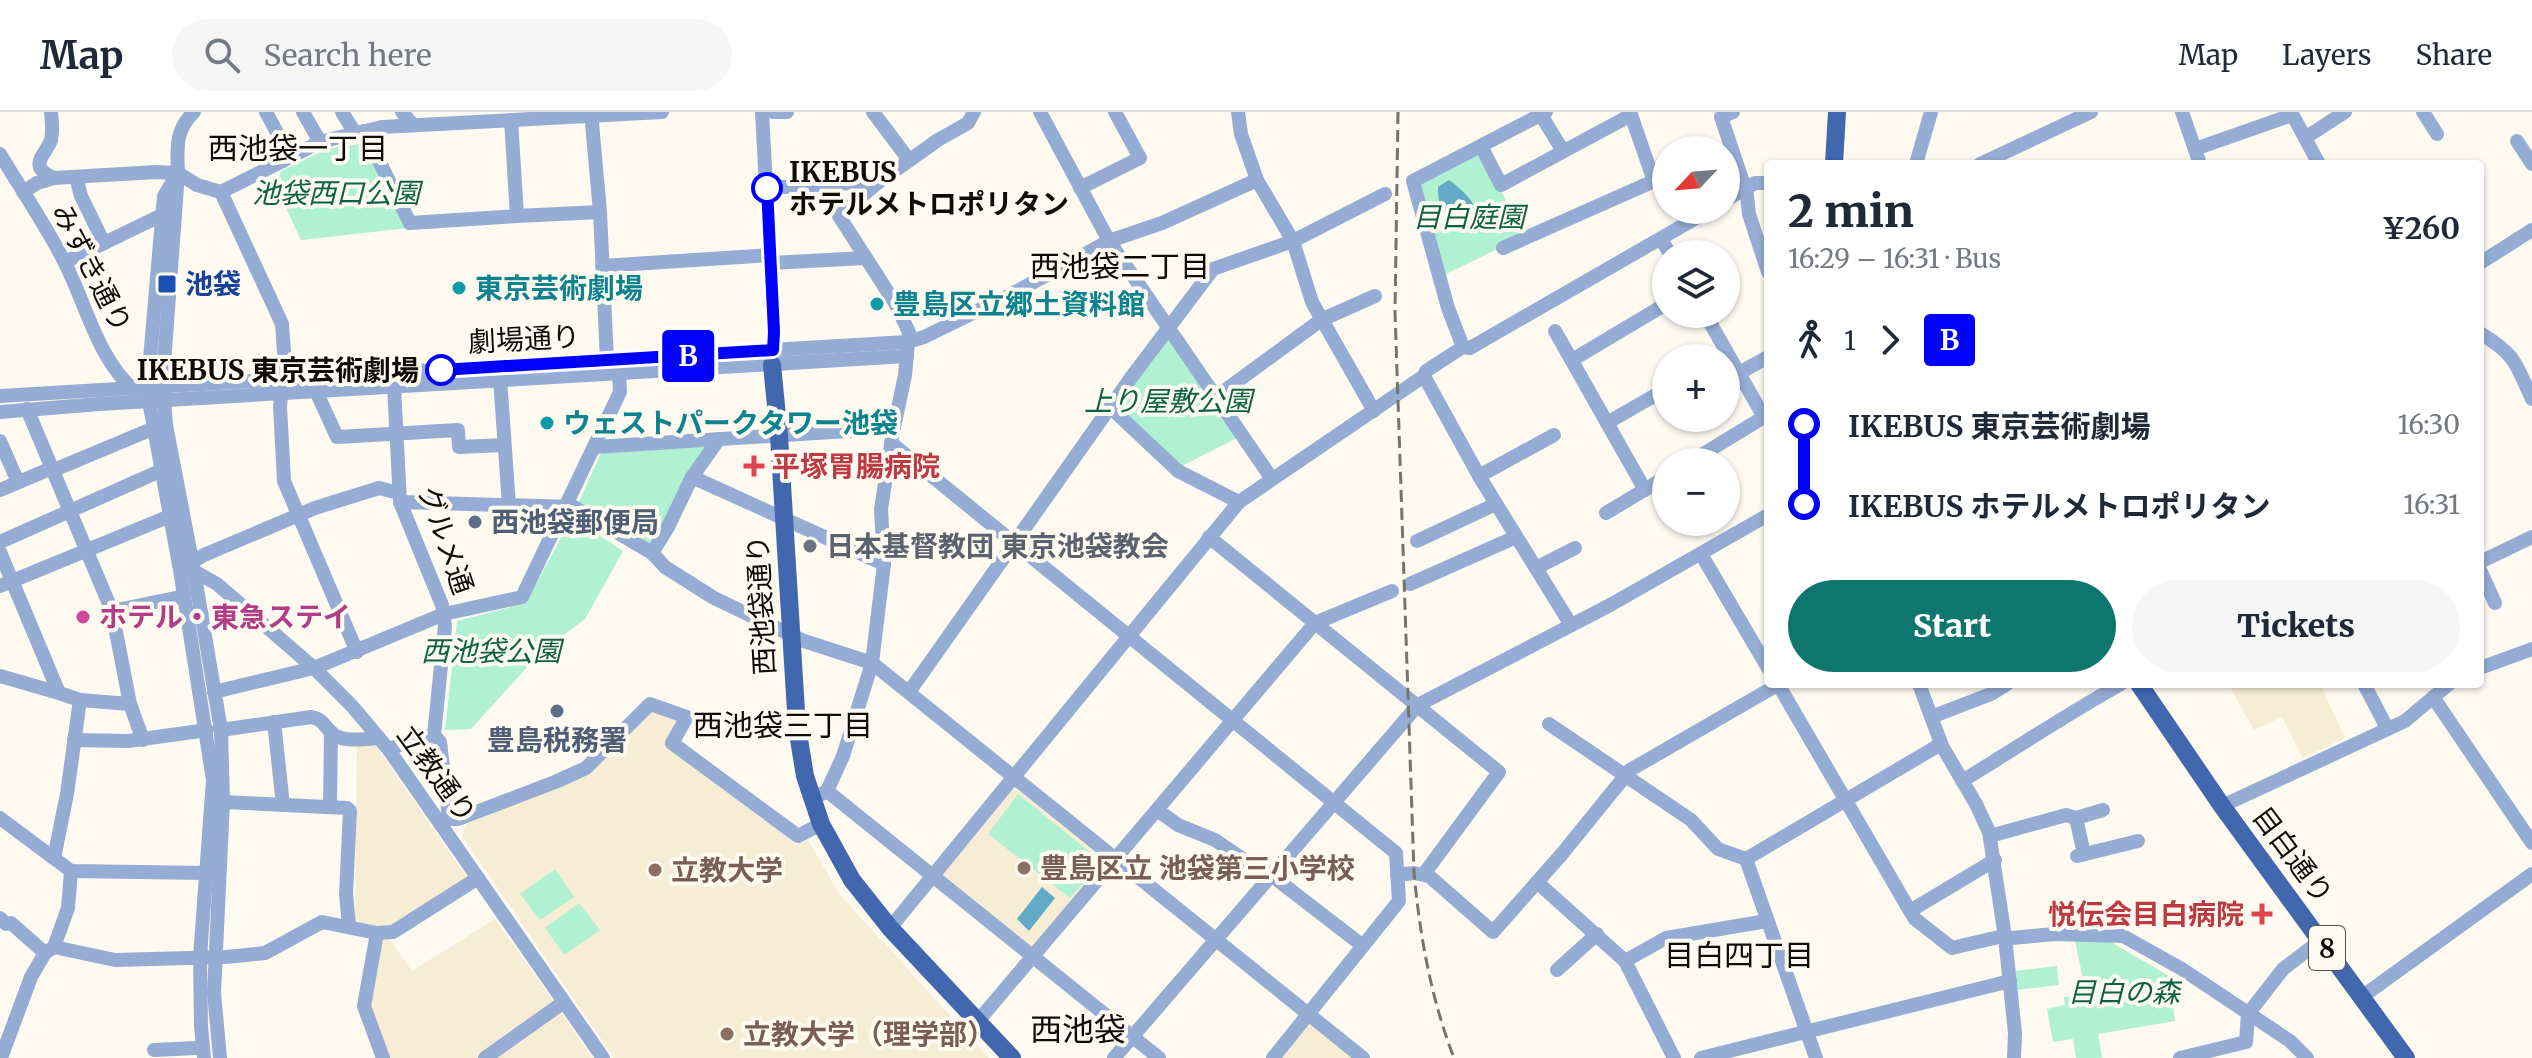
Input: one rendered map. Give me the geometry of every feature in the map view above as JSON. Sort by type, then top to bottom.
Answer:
[{"type":"main road","points":[[1834,160],[1837,112]]},
{"type":"main road","name":"西池袋通り","points":[[772,357],[798,739],[819,795],[821,824],[852,880],[890,928],[1012,1058]]},
{"type":"main road","name":"目白通り","points":[[2142,688],[2222,806],[2406,1058]]},
{"type":"street","points":[[51,112],[52,137],[40,162],[45,173],[54,178]]},
{"type":"street","points":[[194,112],[178,135],[178,173],[152,429],[170,516],[189,567],[185,596],[214,730],[223,802],[214,993],[220,1058]]},
{"type":"street","points":[[266,112],[290,157]]},
{"type":"street","points":[[303,112],[320,142]]},
{"type":"street","points":[[342,112],[359,132],[410,223],[600,212]]},
{"type":"street","points":[[402,112],[413,125]]},
{"type":"street","points":[[178,173],[197,185],[221,192],[320,142],[359,132],[413,125],[591,113],[662,112]]},
{"type":"street","points":[[762,112],[771,259],[772,357]]},
{"type":"street","points":[[773,112],[787,112]]},
{"type":"street","points":[[873,112],[909,160]]},
{"type":"street","points":[[974,112],[968,123],[909,160],[839,216],[908,326],[900,404],[881,509],[884,564],[872,663],[843,756],[819,795],[932,876],[1159,1058]]},
{"type":"street","points":[[1040,112],[1109,241],[1272,479]]},
{"type":"street","points":[[1080,188],[1140,158],[1115,112]]},
{"type":"street","points":[[1238,112],[1241,134],[1257,180],[1293,241],[1312,302],[1374,411]]},
{"type":"street","points":[[1733,112],[1721,117],[1746,187],[1749,214],[1764,260]]},
{"type":"street","points":[[1917,160],[1931,112]]},
{"type":"street","points":[[1989,160],[2091,112]]},
{"type":"street","points":[[2182,112],[2199,160]]},
{"type":"street","points":[[2305,138],[2345,112]]},
{"type":"street","points":[[2423,112],[2437,134]]},
{"type":"street","points":[[214,692],[314,668],[444,614],[522,597],[620,392],[619,373],[607,361],[600,212],[591,113]]},
{"type":"street","points":[[1481,146],[1501,185],[1631,113],[1654,181],[1503,248]]},
{"type":"street","points":[[2195,149],[2291,113],[2317,160]]},
{"type":"street","points":[[1463,347],[1448,308],[1413,181],[1544,114],[1563,151]]},
{"type":"street","points":[[511,120],[517,216]]},
{"type":"street","points":[[2517,141],[2532,164]]},
{"type":"street","name":"みずき通り","points":[[0,154],[65,262],[100,341],[117,371],[132,388],[156,394]]},
{"type":"street","points":[[154,1050],[200,1053],[200,957],[213,780],[214,692],[189,567],[166,425],[156,394],[162,215],[164,196],[178,173]]},
{"type":"street","name":"みずき通り","points":[[23,192],[37,183],[54,178],[178,173]]},
{"type":"street","points":[[76,177],[81,196],[104,243]]},
{"type":"street","name":"劇場通り","points":[[0,412],[156,394],[607,361],[772,357],[907,349],[924,337],[1109,241],[1191,211],[1257,180]]},
{"type":"street","points":[[1740,191],[1755,183],[1764,183]]},
{"type":"street","points":[[767,188],[876,184]]},
{"type":"street","points":[[221,192],[280,316],[284,340],[284,481],[357,652]]},
{"type":"street","points":[[909,692],[1168,327],[1213,269],[1293,241],[1385,194]]},
{"type":"street","points":[[65,262],[162,215]]},
{"type":"street","points":[[890,928],[1239,502],[1463,347],[1470,348],[1661,239],[1681,224]]},
{"type":"street","points":[[2484,260],[2532,230]]},
{"type":"street","points":[[602,266],[865,258]]},
{"type":"street","points":[[1216,397],[1321,320],[1375,296]]},
{"type":"street","points":[[1572,360],[1652,312]]},
{"type":"street","points":[[1555,331],[1645,490]]},
{"type":"street","points":[[2484,337],[2503,347],[2512,356],[2532,399]]},
{"type":"street","name":"劇場通り","points":[[282,386],[316,391],[619,373],[772,357]]},
{"type":"street","points":[[1740,372],[1764,359]]},
{"type":"street","points":[[1740,375],[1764,417],[1740,432]]},
{"type":"street","points":[[1424,376],[1479,476],[1571,625]]},
{"type":"street","points":[[500,379],[509,505]]},
{"type":"street","name":"グルメ通","points":[[394,386],[399,498],[444,614]]},
{"type":"street","points":[[0,396],[132,388]]},
{"type":"street","points":[[316,391],[337,437],[458,430],[459,447],[504,445]]},
{"type":"street","points":[[1607,423],[1652,397]]},
{"type":"street","points":[[1111,408],[1178,471],[1239,502]]},
{"type":"street","points":[[27,409],[112,611],[130,704],[143,740]]},
{"type":"street","points":[[0,490],[152,429]]},
{"type":"street","points":[[595,447],[879,429],[1014,543],[1396,853],[1399,901],[1273,1058]]},
{"type":"street","points":[[1713,448],[1739,432]]},
{"type":"street","points":[[1479,476],[1554,435]]},
{"type":"street","points":[[652,553],[692,477],[719,439]]},
{"type":"street","points":[[0,441],[18,482]]},
{"type":"street","points":[[0,542],[160,471]]},
{"type":"street","points":[[692,477],[884,564]]},
{"type":"street","points":[[1606,513],[1652,486]]},
{"type":"street","points":[[189,567],[298,514],[379,488],[399,498],[574,507],[652,553],[665,567],[704,593],[791,635],[872,663],[1363,1058]]},
{"type":"street","points":[[1417,541],[1496,504]]},
{"type":"street","points":[[6,584],[170,516]]},
{"type":"street","points":[[1114,1058],[1418,705],[1571,625],[1764,517]]},
{"type":"street","points":[[1209,537],[1500,773],[1424,874]]},
{"type":"street","points":[[1410,584],[1516,537]]},
{"type":"street","points":[[2484,560],[2532,537]]},
{"type":"street","points":[[1536,568],[1575,548]]},
{"type":"street","points":[[0,552],[6,584],[59,693]]},
{"type":"street","points":[[1701,554],[1764,661]]},
{"type":"street","name":"立教通り","points":[[189,567],[217,584],[314,668],[379,738],[445,821],[478,878],[603,1058]]},
{"type":"street","points":[[2484,579],[2495,603]]},
{"type":"street","points":[[978,1021],[1315,623],[1392,591]]},
{"type":"street","points":[[112,611],[185,596]]},
{"type":"street","points":[[444,614],[434,735],[440,742],[445,821],[458,819],[586,768],[650,704],[687,717],[672,743],[798,836],[821,824]]},
{"type":"street","points":[[2484,666],[2532,649]]},
{"type":"street","points":[[0,676],[80,700],[130,704]]},
{"type":"street","points":[[1397,875],[1424,874],[1493,932],[1561,855],[1625,774],[1771,688]]},
{"type":"street","points":[[1780,688],[1915,919],[1952,948],[2005,937],[2054,934],[2123,936],[2182,969],[2290,1041],[2307,1058]]},
{"type":"street","points":[[1920,688],[1941,744],[1976,804],[1990,836],[2010,981],[2014,1058]]},
{"type":"street","points":[[1931,717],[2001,688]]},
{"type":"street","points":[[1962,781],[2060,718],[2114,688]]},
{"type":"street","points":[[2366,688],[2387,728]]},
{"type":"street","points":[[2222,806],[2405,721],[2442,688],[2532,843]]},
{"type":"street","points":[[54,858],[67,794],[80,700]]},
{"type":"street","points":[[74,740],[143,740],[318,718],[338,737],[379,738]]},
{"type":"street","points":[[274,722],[283,805]]},
{"type":"street","points":[[1549,724],[1691,820],[1718,849],[1746,859]]},
{"type":"street","points":[[330,807],[331,732]]},
{"type":"street","points":[[389,750],[407,741],[434,735]]},
{"type":"street","points":[[1746,859],[1941,744]]},
{"type":"street","points":[[223,802],[347,808],[350,811],[346,894],[349,926]]},
{"type":"street","points":[[1157,810],[1178,825],[1215,840],[1270,876],[1363,946]]},
{"type":"street","points":[[1990,836],[2066,815],[2076,818],[2103,810]]},
{"type":"street","points":[[0,818],[71,871],[206,873]]},
{"type":"street","points":[[2076,818],[2080,855],[2138,841]]},
{"type":"street","points":[[1746,859],[1816,1058]]},
{"type":"street","points":[[1910,911],[1995,860]]},
{"type":"street","points":[[1,1058],[31,977],[50,950],[68,908],[71,871]]},
{"type":"street","points":[[2363,996],[2532,874]]},
{"type":"street","points":[[0,918],[50,950],[115,960],[265,953],[322,922],[377,933],[397,930],[478,878]]},
{"type":"street","points":[[1537,882],[1625,961],[1674,1058]]},
{"type":"street","points":[[1625,961],[1666,938],[1767,921]]},
{"type":"street","points":[[377,933],[364,1006],[383,1058]]},
{"type":"street","points":[[1557,970],[1597,934]]},
{"type":"street","points":[[2247,1058],[2248,1014],[2283,969],[2321,940]]},
{"type":"street","points":[[1701,1058],[2010,981]]},
{"type":"street","points":[[485,1058],[564,1002]]},
{"type":"street","points":[[2180,1058],[2246,1042]]},
{"type":"shaded area","points":[[2231,688],[2322,688],[2345,738],[2303,758],[2282,717],[2254,730]]},
{"type":"shaded area","name":"立教大学","points":[[655,708],[679,719],[667,741],[745,799],[796,845],[808,840],[840,895],[989,1058],[614,1058],[462,836],[467,823],[590,772]]},
{"type":"shaded area","points":[[357,746],[376,746],[468,879],[389,929],[355,925]]},
{"type":"shaded area","name":"豊島区立 池袋第三小学校","points":[[1013,785],[1111,861],[1030,952],[938,876]]},
{"type":"shaded area","points":[[495,919],[554,1002],[480,1058],[386,1058],[367,1006],[378,939],[388,937],[412,971]]},
{"type":"shaded area","points":[[560,1011],[592,1058],[490,1058]]},
{"type":"shaded area","points":[[1308,1021],[1355,1058],[1278,1058]]},
{"type":"green space","name":"池袋西口公園","points":[[365,143],[408,228],[301,240],[276,187],[281,171],[327,149]]},
{"type":"green space","name":"目白庭園","points":[[1480,149],[1524,236],[1442,276],[1416,180]]},
{"type":"green space","name":"上り屋敷公園","points":[[1167,334],[1239,437],[1180,467],[1116,407]]},
{"type":"green space","points":[[705,447],[653,546],[578,504],[600,455],[604,453]]},
{"type":"green space","name":"西池袋公園","points":[[572,517],[623,551],[585,619],[539,654],[471,729],[445,730],[457,621],[526,603]]},
{"type":"green space","points":[[1018,794],[1102,862],[1070,898],[988,834]]},
{"type":"green space","points":[[555,869],[574,897],[540,920],[520,894]]},
{"type":"green space","points":[[579,903],[600,930],[564,955],[545,928]]},
{"type":"green space","name":"目白の森","points":[[2075,941],[2111,942],[2169,976],[2175,1021],[2098,1034],[2102,1058],[2076,1058],[2073,1039],[2053,1042],[2047,1009],[2065,1005],[2064,997],[2086,993]]},
{"type":"green space","points":[[2057,966],[2059,985],[2017,990],[2015,971]]},
{"type":"water","points":[[1449,180],[1466,194],[1474,206],[1478,220],[1473,230],[1465,228],[1462,220],[1444,210],[1440,203],[1438,187]]},
{"type":"water","points":[[1042,887],[1055,898],[1029,931],[1017,919]]},
{"type":"railway","points":[[1398,112],[1395,312],[1414,873],[1428,967],[1454,1058]]},
{"type":"bus line","name":"B","points":[[441,370],[773,350],[767,188]]},
{"type":"place","name":"IKEBUS ホテルメトロポリタン","points":[[767,188]]},
{"type":"place","name":"池袋","points":[[167,284]]},
{"type":"place","name":"東京芸術劇場","points":[[459,288]]},
{"type":"place","name":"豊島区立郷土資料館","points":[[877,304]]},
{"type":"place","name":"IKEBUS 東京芸術劇場","points":[[441,370]]},
{"type":"place","name":"ウェストパークタワー池袋","points":[[547,423]]},
{"type":"place","name":"平塚胃腸病院","points":[[754,466]]},
{"type":"place","name":"西池袋郵便局","points":[[475,522]]},
{"type":"place","name":"日本基督教団 東京池袋教会","points":[[810,546]]},
{"type":"place","name":"ホテル・東急ステイ","points":[[83,617]]},
{"type":"place","name":"豊島税務署","points":[[557,711]]},
{"type":"place","name":"豊島区立 池袋第三小学校","points":[[1024,868]]},
{"type":"place","name":"立教大学","points":[[655,870]]},
{"type":"place","name":"悦伝会目白病院","points":[[2262,914]]},
{"type":"place","name":"立教大学（理学部）","points":[[727,1034]]},
{"type":"district","name":"西池袋一丁目","points":[[298,148]]},
{"type":"district","name":"西池袋二丁目","points":[[1120,266]]},
{"type":"district","name":"西池袋三丁目","points":[[783,725]]},
{"type":"district","name":"目白四丁目","points":[[1739,955]]},
{"type":"district","name":"西池袋","points":[[1078,1030]]}]
